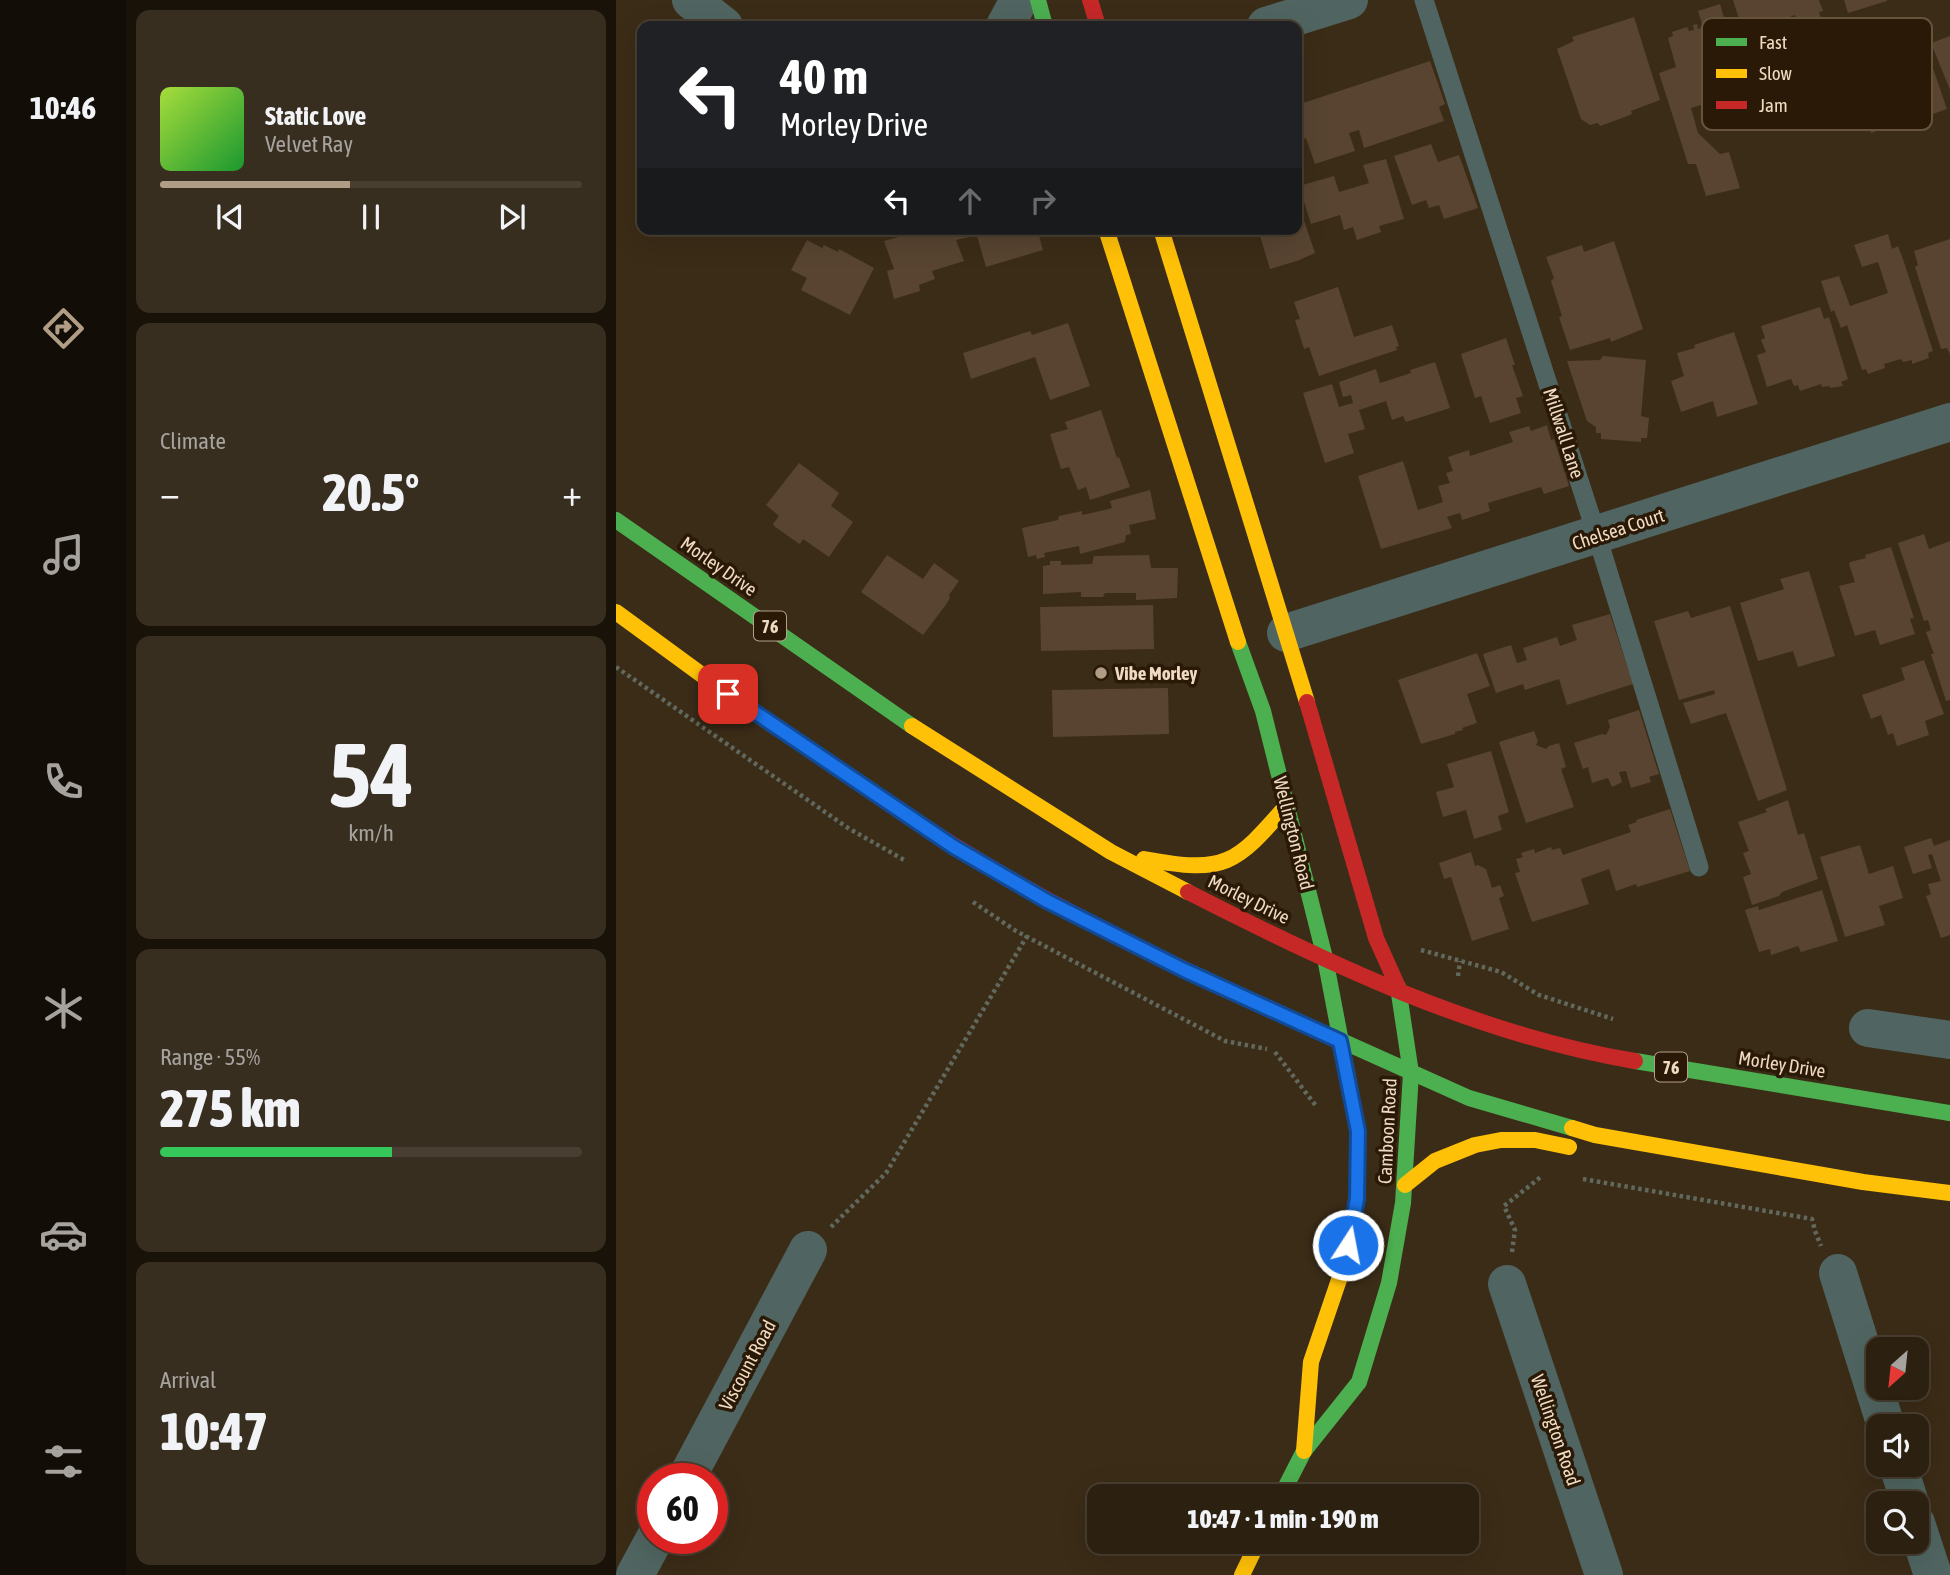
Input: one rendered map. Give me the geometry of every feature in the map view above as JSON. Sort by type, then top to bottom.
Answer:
[{"type":"main road","points":[[1038,0],[1044,21]]},
{"type":"main road","points":[[1090,0],[1096,21]]},
{"type":"main road","name":"Wellington Road","points":[[1108,235],[1229,617],[1263,711],[1325,957],[1358,1131],[1357,1199],[1343,1268],[1311,1362],[1304,1451]]},
{"type":"main road","points":[[1163,235],[1376,938],[1400,991]]},
{"type":"main road","name":"Morley Drive","points":[[616,520],[923,733],[1111,852],[1266,932],[1400,991],[1475,1020],[1594,1054],[1950,1113]]},
{"type":"main road","points":[[616,612],[728,694],[954,847],[1047,901],[1340,1041],[1469,1098],[1595,1135],[1863,1182]]},
{"type":"main road","points":[[1111,852],[1176,865],[1213,865],[1237,856],[1287,804]]},
{"type":"main road","name":"Camboon Road","points":[[1287,1484],[1304,1451],[1359,1382],[1389,1283],[1404,1203],[1412,1073],[1400,991]]},
{"type":"main road","points":[[1405,1185],[1435,1161],[1488,1142],[1535,1140],[1584,1150]]},
{"type":"main road","points":[[1677,1165],[1950,1193]]},
{"type":"main road","points":[[1242,1575],[1252,1554]]},
{"type":"street","points":[[691,0],[718,21]]},
{"type":"street","points":[[1007,21],[1019,0]]},
{"type":"street","points":[[1282,21],[1349,0]]},
{"type":"street","name":"Chelsea Court","points":[[1286,634],[1950,422]]},
{"type":"street","points":[[1868,1028],[1950,1040]]},
{"type":"street","name":"Viscount Road","points":[[695,1463],[808,1250]]},
{"type":"street","points":[[1838,1273],[1882,1414]]},
{"type":"street","name":"Wellington Road","points":[[1507,1284],[1604,1575]]},
{"type":"street","points":[[635,1575],[646,1554]]},
{"type":"street","points":[[1926,1554],[1933,1575]]},
{"type":"lane","name":"Millwall Lane","points":[[1424,0],[1597,536],[1699,867]]},
{"type":"path","points":[[616,667],[848,828],[912,864]]},
{"type":"path","points":[[964,897],[1027,936],[1225,1041],[1274,1050],[1316,1106]]},
{"type":"path","points":[[808,1250],[886,1173],[1027,936]]},
{"type":"path","points":[[1418,949],[1460,961]]},
{"type":"path","points":[[1507,1284],[1515,1230],[1504,1206],[1546,1172]]},
{"type":"path","points":[[1578,1178],[1812,1219],[1828,1262],[1838,1273]]},
{"type":"building","points":[[1733,0],[1819,0],[1823,11],[1819,12],[1821,18],[1796,18],[1795,15],[1790,18],[1739,18]]},
{"type":"building","points":[[1844,0],[1887,0],[1887,1],[1848,13]]},
{"type":"building","points":[[1720,4],[1724,18],[1702,18],[1702,24],[1698,11]]},
{"type":"building","points":[[1634,17],[1660,100],[1600,126],[1598,123],[1590,125],[1581,119],[1557,49],[1574,41],[1572,37]]},
{"type":"building","points":[[1697,24],[1698,29],[1702,27],[1702,105],[1691,108],[1698,133],[1720,154],[1729,152],[1740,188],[1706,196],[1696,164],[1688,164],[1659,73],[1676,67],[1668,38],[1673,36],[1672,32],[1687,27],[1689,31],[1694,30],[1693,25]]},
{"type":"building","points":[[1950,36],[1950,90],[1932,45],[1932,43]]},
{"type":"building","points":[[1430,61],[1445,104],[1439,107],[1444,121],[1364,148],[1359,130],[1349,133],[1355,151],[1315,164],[1306,138],[1302,139],[1302,103]]},
{"type":"building","points":[[1932,66],[1947,109],[1932,114]]},
{"type":"building","points":[[1431,144],[1438,162],[1459,155],[1478,208],[1444,219],[1439,205],[1429,208],[1426,200],[1412,205],[1394,156]]},
{"type":"building","points":[[1386,159],[1404,219],[1379,226],[1381,232],[1357,240],[1353,227],[1344,230],[1340,215],[1311,224],[1302,196],[1302,185],[1334,176],[1339,192],[1369,183],[1363,165]]},
{"type":"building","points":[[1302,215],[1315,253],[1270,269],[1260,235],[1302,235]]},
{"type":"building","points":[[1888,234],[1892,249],[1898,246],[1903,259],[1933,351],[1928,353],[1929,358],[1912,364],[1912,360],[1903,362],[1901,359],[1884,364],[1885,368],[1868,374],[1866,369],[1862,370],[1847,325],[1841,328],[1834,310],[1831,312],[1821,281],[1839,276],[1850,306],[1888,293],[1878,262],[1862,267],[1854,245]]},
{"type":"building","points":[[906,235],[969,237],[956,240],[964,261],[932,271],[935,279],[919,285],[920,291],[894,299],[887,271],[894,269],[884,241]]},
{"type":"building","points":[[1039,235],[1043,250],[986,267],[977,236]]},
{"type":"building","points":[[1950,239],[1950,354],[1947,348],[1941,349],[1915,267],[1918,265],[1914,251]]},
{"type":"building","points":[[807,240],[822,248],[824,245],[838,252],[839,249],[874,268],[850,315],[801,290],[807,278],[791,270]]},
{"type":"building","points":[[1614,241],[1643,329],[1611,342],[1610,338],[1570,350],[1551,281],[1554,278],[1546,257],[1582,245],[1584,252]]},
{"type":"building","points":[[1338,287],[1354,337],[1392,325],[1399,346],[1396,347],[1397,350],[1319,376],[1309,347],[1304,349],[1295,320],[1300,319],[1294,302]]},
{"type":"building","points":[[1820,307],[1824,319],[1829,317],[1848,379],[1841,382],[1843,386],[1830,388],[1822,387],[1821,384],[1800,391],[1791,379],[1767,387],[1757,355],[1766,352],[1761,340],[1765,338],[1761,326]]},
{"type":"building","points":[[1068,323],[1090,386],[1050,400],[1035,357],[971,379],[963,353],[1030,331],[1032,335]]},
{"type":"building","points":[[1734,332],[1758,404],[1717,417],[1713,401],[1681,412],[1671,381],[1684,376],[1677,353]]},
{"type":"building","points":[[1506,338],[1523,396],[1516,398],[1521,413],[1490,423],[1481,396],[1475,398],[1461,354]]},
{"type":"building","points":[[1603,356],[1646,360],[1641,416],[1649,418],[1647,438],[1641,438],[1641,442],[1601,439],[1601,433],[1596,433],[1596,427],[1587,421],[1567,361],[1600,360]]},
{"type":"building","points":[[1435,362],[1450,408],[1406,422],[1403,416],[1392,420],[1386,401],[1359,410],[1365,429],[1348,434],[1354,453],[1325,463],[1303,393],[1332,384],[1339,407],[1353,403],[1351,395],[1343,397],[1339,382],[1376,369],[1380,383]]},
{"type":"building","points":[[1101,410],[1130,487],[1090,500],[1086,487],[1078,490],[1069,467],[1061,469],[1050,434],[1068,429],[1065,422]]},
{"type":"building","points":[[1547,425],[1569,486],[1544,494],[1541,487],[1488,503],[1490,511],[1462,520],[1460,513],[1447,517],[1452,528],[1381,549],[1358,476],[1403,461],[1418,510],[1443,502],[1438,486],[1450,483],[1446,473],[1453,471],[1448,457],[1469,450],[1470,456],[1513,442],[1509,432],[1529,426],[1531,431]]},
{"type":"building","points":[[799,463],[839,493],[831,506],[853,522],[829,557],[803,539],[798,543],[774,526],[779,516],[766,505]]},
{"type":"building","points":[[1150,490],[1156,519],[1129,525],[1131,534],[1126,535],[1125,542],[1080,554],[1079,546],[1044,553],[1045,557],[1037,559],[1036,555],[1028,557],[1022,528],[1058,520],[1059,516],[1082,511],[1082,515],[1109,509],[1112,508],[1110,501]]},
{"type":"building","points":[[1924,534],[1929,549],[1950,541],[1950,700],[1946,701],[1926,632],[1931,630],[1928,620],[1924,621],[1898,543]]},
{"type":"building","points":[[1891,547],[1914,618],[1910,619],[1915,634],[1880,645],[1875,630],[1855,636],[1839,586],[1855,582],[1850,562]]},
{"type":"building","points":[[887,555],[923,579],[934,563],[959,581],[945,606],[923,635],[861,592]]},
{"type":"building","points":[[1149,555],[1151,568],[1178,568],[1177,598],[1136,600],[1136,593],[1105,593],[1103,597],[1081,597],[1081,592],[1043,594],[1043,566],[1050,565],[1050,561],[1061,561],[1061,565],[1092,564],[1094,556]]},
{"type":"building","points":[[1809,571],[1835,656],[1798,667],[1793,651],[1758,661],[1740,603],[1784,589],[1780,579]]},
{"type":"building","points":[[1153,605],[1154,649],[1041,651],[1040,607]]},
{"type":"building","points":[[1730,606],[1787,790],[1758,801],[1726,713],[1691,724],[1683,703],[1715,694],[1714,690],[1679,700],[1654,621],[1688,611],[1691,618]]},
{"type":"building","points":[[1610,614],[1633,684],[1567,705],[1559,679],[1525,690],[1523,684],[1496,693],[1483,654],[1511,645],[1517,663],[1527,660],[1523,648],[1557,637],[1560,646],[1577,640],[1572,625]]},
{"type":"building","points":[[1477,653],[1490,686],[1467,694],[1477,723],[1462,728],[1463,730],[1455,734],[1421,744],[1398,680]]},
{"type":"building","points":[[1924,660],[1944,714],[1925,721],[1929,735],[1897,746],[1893,733],[1888,735],[1881,715],[1871,719],[1862,695],[1905,680],[1901,668]]},
{"type":"building","points":[[1168,688],[1169,734],[1053,737],[1052,690]]},
{"type":"building","points":[[1639,710],[1659,774],[1649,777],[1651,782],[1631,788],[1626,771],[1619,772],[1622,782],[1612,787],[1608,778],[1592,783],[1588,767],[1583,769],[1574,743],[1606,735],[1610,727],[1608,720]]},
{"type":"building","points":[[1534,731],[1538,741],[1536,745],[1546,749],[1559,743],[1566,767],[1561,769],[1574,807],[1526,823],[1499,742]]},
{"type":"building","points":[[1491,751],[1509,812],[1498,816],[1502,830],[1474,839],[1466,810],[1443,817],[1436,792],[1454,787],[1447,764]]},
{"type":"building","points":[[1788,800],[1798,835],[1804,833],[1818,879],[1752,905],[1743,877],[1751,874],[1743,853],[1749,851],[1738,822],[1767,812],[1765,809]]},
{"type":"building","points":[[1670,809],[1690,871],[1616,891],[1609,869],[1581,879],[1589,904],[1532,922],[1515,873],[1520,872],[1516,859],[1523,857],[1521,853],[1534,849],[1535,853],[1551,847],[1552,850],[1560,848],[1563,855],[1631,832],[1628,825],[1637,822],[1636,820]]},
{"type":"building","points":[[1931,838],[1934,846],[1950,840],[1950,935],[1941,938],[1926,896],[1931,894],[1928,884],[1941,881],[1932,854],[1928,855],[1932,868],[1913,874],[1904,847]]},
{"type":"building","points":[[1860,845],[1869,874],[1893,866],[1903,898],[1879,906],[1885,925],[1845,937],[1820,857]]},
{"type":"building","points":[[1471,852],[1475,866],[1486,869],[1492,888],[1500,885],[1504,896],[1499,898],[1509,929],[1472,941],[1451,877],[1444,879],[1439,863]]},
{"type":"building","points":[[1822,890],[1838,941],[1801,952],[1798,946],[1771,955],[1770,949],[1759,952],[1745,910],[1758,906],[1759,910]]},
{"type":"traffic: fast","points":[[1038,0],[1044,21]]},
{"type":"traffic: fast","points":[[616,520],[912,726]]},
{"type":"traffic: fast","points":[[1238,642],[1263,711],[1325,958],[1346,1068]]},
{"type":"traffic: fast","points":[[1287,1484],[1304,1451],[1359,1382],[1389,1283],[1403,1203],[1411,1073],[1398,987]]},
{"type":"traffic: fast","points":[[1277,1012],[1469,1098],[1572,1128]]},
{"type":"traffic: fast","points":[[1635,1061],[1950,1113]]},
{"type":"traffic: slow","points":[[1108,235],[1238,642]]},
{"type":"traffic: slow","points":[[1163,235],[1307,702]]},
{"type":"traffic: slow","points":[[616,612],[728,694],[899,810]]},
{"type":"traffic: slow","points":[[912,726],[1111,852],[1188,892]]},
{"type":"traffic: slow","points":[[1144,859],[1194,865],[1227,860],[1255,840],[1288,804]]},
{"type":"traffic: slow","points":[[1304,1451],[1311,1362],[1343,1268],[1357,1199],[1358,1131],[1346,1068]]},
{"type":"traffic: slow","points":[[1572,1128],[1595,1135],[1863,1182],[1950,1193]]},
{"type":"traffic: slow","points":[[1405,1185],[1435,1161],[1475,1145],[1501,1140],[1535,1140],[1569,1147]]},
{"type":"traffic: slow","points":[[1242,1575],[1252,1554]]},
{"type":"traffic: jam","points":[[1090,0],[1096,21]]},
{"type":"traffic: jam","points":[[1307,702],[1376,938],[1398,987]]},
{"type":"traffic: jam","points":[[899,810],[1036,894],[1179,967],[1277,1012]]},
{"type":"traffic: jam","points":[[1188,892],[1295,945],[1406,994],[1519,1034],[1635,1061]]},
{"type":"place","name":"Vibe Morley","points":[[1101,673]]},
{"type":"route","points":[[728,694],[954,847],[1047,901],[1184,970],[1340,1041],[1358,1131],[1357,1199],[1348,1245]]}]
